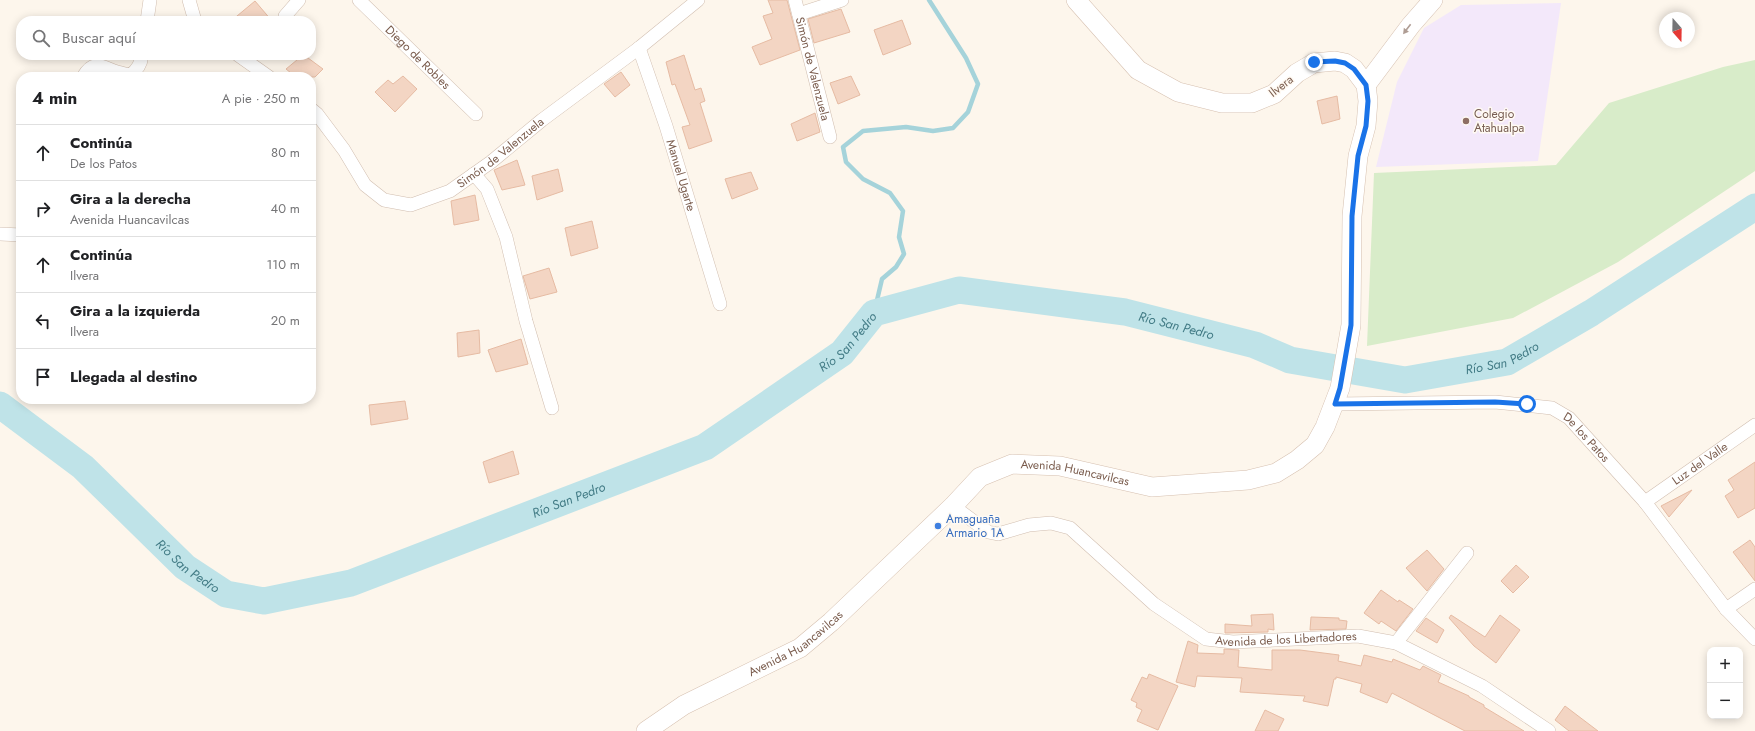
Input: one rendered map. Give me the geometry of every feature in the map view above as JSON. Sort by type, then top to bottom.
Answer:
[{"type":"street","points":[[148,16],[150,0]]},
{"type":"street","points":[[189,0],[194,16]]},
{"type":"street","points":[[285,16],[299,0]]},
{"type":"street","name":"Diego de Robles","points":[[359,0],[476,114]]},
{"type":"street","name":"Simón de Valenzuela","points":[[316,113],[344,150],[364,185],[384,200],[411,205],[450,191],[491,162],[542,120],[639,48],[698,0]]},
{"type":"street","name":"Simón de Valenzuela","points":[[795,0],[830,137]]},
{"type":"street","points":[[799,14],[842,0]]},
{"type":"street","name":"Ilvera","points":[[1076,0],[1138,70],[1178,92],[1222,103],[1252,103],[1274,94],[1297,73],[1314,62],[1335,61],[1345,63],[1354,69],[1366,85]]},
{"type":"street","points":[[1366,85],[1411,25],[1433,0]]},
{"type":"street","name":"Manuel Ugarte","points":[[639,48],[666,126],[720,304]]},
{"type":"street","points":[[135,72],[141,60]]},
{"type":"street","points":[[245,60],[262,72]]},
{"type":"street","points":[[86,72],[99,64],[117,72]]},
{"type":"street","name":"Avenida Huancavilcas","points":[[646,731],[684,705],[800,648],[831,622],[953,506],[980,477],[1012,464],[1060,466],[1152,487],[1248,480],[1276,473],[1297,460],[1315,445],[1338,396],[1351,325],[1352,216],[1358,156],[1366,126],[1368,101],[1366,85]]},
{"type":"street","points":[[474,174],[487,189],[506,236],[526,321],[552,408]]},
{"type":"street","points":[[0,234],[16,234]]},
{"type":"street","name":"De los Patos","points":[[1338,396],[1495,402],[1552,408],[1569,418],[1644,502],[1726,609],[1755,639]]},
{"type":"street","name":"Luz del Valle","points":[[1644,502],[1755,425]]},
{"type":"street","name":"Avenida de los Libertadores","points":[[953,506],[988,532],[998,534],[1029,526],[1051,523],[1070,528],[1154,604],[1206,638],[1234,642],[1358,636],[1396,643],[1482,686],[1549,731]]},
{"type":"street","points":[[1396,643],[1467,553]]},
{"type":"street","points":[[1726,609],[1755,589]]},
{"type":"shaded area","name":"Colegio Atahualpa","points":[[1561,3],[1538,161],[1376,167],[1397,82],[1424,28],[1461,5]]},
{"type":"green space","points":[[1755,60],[1755,171],[1618,262],[1513,318],[1367,346],[1374,173],[1556,165],[1609,103],[1723,67]]},
{"type":"building","points":[[768,0],[787,0],[800,50],[760,65],[752,47],[772,39],[763,16],[773,13]]},
{"type":"building","points":[[255,1],[268,16],[237,16]]},
{"type":"building","points":[[841,9],[850,32],[814,43],[808,19]]},
{"type":"building","points":[[902,20],[911,44],[883,55],[874,30]]},
{"type":"building","points":[[684,55],[695,90],[701,88],[705,101],[700,103],[712,141],[689,149],[682,127],[690,125],[675,84],[672,85],[666,62]]},
{"type":"building","points":[[297,60],[311,60],[323,69],[316,76],[316,72],[290,72],[286,69]]},
{"type":"building","points":[[621,72],[630,85],[615,97],[604,84]]},
{"type":"building","points":[[403,76],[417,89],[395,112],[375,92],[388,80],[393,84]]},
{"type":"building","points":[[851,76],[860,95],[838,104],[830,83]]},
{"type":"building","points":[[1337,96],[1340,119],[1322,124],[1317,101]]},
{"type":"building","points":[[815,113],[820,132],[797,141],[791,124]]},
{"type":"building","points":[[517,160],[525,185],[502,190],[494,170]]},
{"type":"building","points":[[558,169],[563,191],[537,200],[532,176]]},
{"type":"building","points":[[751,172],[758,189],[732,199],[725,179]]},
{"type":"building","points":[[475,195],[479,220],[454,225],[451,201]]},
{"type":"building","points":[[592,221],[598,248],[571,256],[565,228]]},
{"type":"building","points":[[549,268],[557,292],[530,299],[523,276]]},
{"type":"building","points":[[479,330],[480,353],[458,357],[457,333]]},
{"type":"building","points":[[521,339],[528,364],[496,372],[488,350]]},
{"type":"building","points":[[405,401],[408,419],[371,425],[369,405]]},
{"type":"building","points":[[513,451],[519,474],[489,483],[483,462]]},
{"type":"building","points":[[1755,462],[1755,508],[1738,518],[1725,496],[1734,490],[1728,480]]},
{"type":"building","points":[[1692,490],[1669,517],[1661,506]]},
{"type":"building","points":[[1750,540],[1755,547],[1755,581],[1733,552]]},
{"type":"building","points":[[1427,550],[1444,569],[1427,591],[1406,568]]},
{"type":"building","points":[[1516,565],[1529,577],[1513,593],[1501,581]]},
{"type":"building","points":[[1381,590],[1398,602],[1399,600],[1413,609],[1396,631],[1381,621],[1379,624],[1364,613]]},
{"type":"building","points":[[1273,614],[1274,630],[1268,629],[1268,632],[1225,633],[1225,624],[1252,626],[1251,615]]},
{"type":"building","points":[[1451,615],[1485,637],[1500,615],[1520,630],[1496,663],[1474,646],[1449,618]]},
{"type":"building","points":[[1311,617],[1339,618],[1339,620],[1347,621],[1346,629],[1310,630]]},
{"type":"building","points":[[1426,618],[1444,630],[1437,643],[1416,631]]},
{"type":"building","points":[[1188,641],[1198,645],[1197,653],[1224,654],[1224,649],[1239,650],[1238,667],[1272,670],[1272,650],[1300,650],[1339,655],[1338,661],[1361,666],[1364,655],[1392,662],[1393,659],[1420,670],[1423,666],[1441,675],[1438,682],[1469,696],[1484,705],[1484,707],[1524,731],[1465,731],[1392,693],[1387,703],[1360,692],[1362,684],[1336,677],[1336,679],[1334,679],[1328,706],[1303,701],[1305,696],[1240,692],[1242,678],[1197,676],[1195,687],[1176,682]]},
{"type":"building","points":[[1149,674],[1178,686],[1158,730],[1137,721],[1142,710],[1136,707],[1137,703],[1131,700],[1142,677],[1147,679]]},
{"type":"building","points":[[1565,706],[1598,731],[1569,731],[1555,720]]},
{"type":"building","points":[[1265,710],[1284,719],[1278,731],[1255,731]]},
{"type":"waterway","points":[[874,313],[882,279],[896,267],[904,254],[899,237],[903,211],[890,193],[863,179],[846,162],[843,147],[863,131],[906,127],[933,131],[953,128],[968,112],[978,84],[966,58],[929,0]]},
{"type":"waterway","name":"Río San Pedro","points":[[0,405],[83,467],[185,567],[226,594],[264,601],[351,583],[705,447],[842,353],[874,313],[959,290],[1125,312],[1255,345],[1290,360],[1405,380],[1507,362],[1591,313],[1755,207]]},
{"type":"place","name":"Colegio Atahualpa","points":[[1466,121]]},
{"type":"place","name":"Amaguaña Armario 1A","points":[[938,526]]},
{"type":"route","points":[[1314,62],[1335,61],[1345,63],[1354,69],[1366,85],[1368,101],[1366,126],[1358,156],[1352,216],[1351,325],[1340,388],[1335,404],[1495,402],[1527,404]]}]
